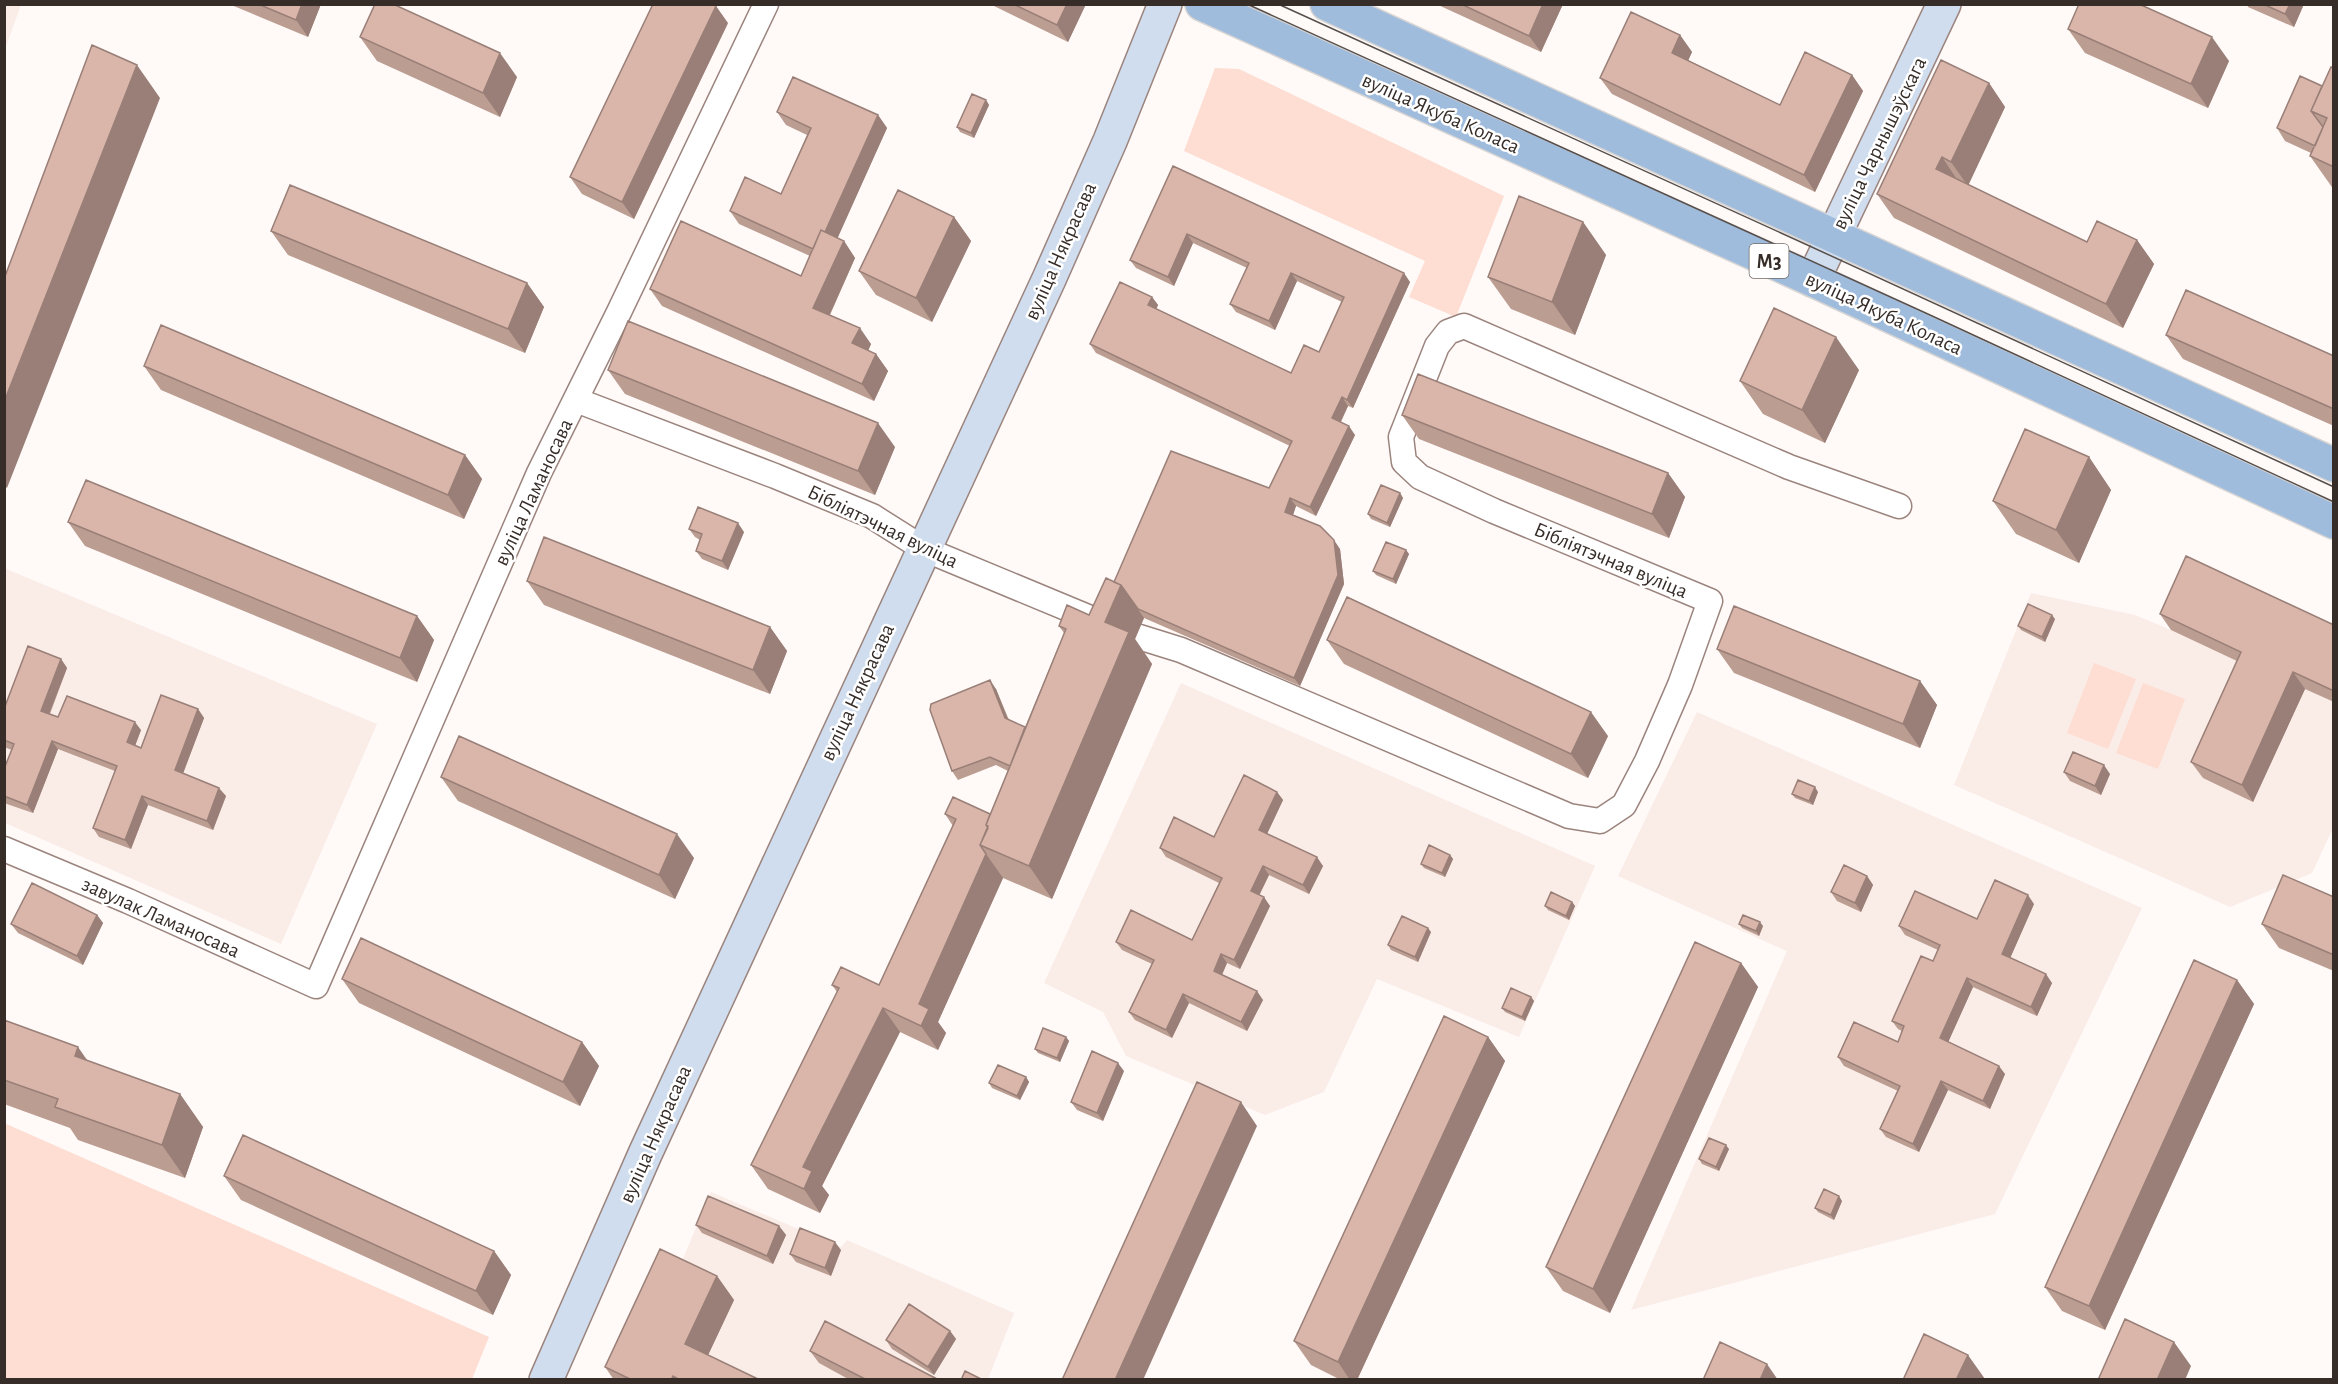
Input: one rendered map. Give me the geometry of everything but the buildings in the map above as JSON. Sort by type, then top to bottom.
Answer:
[{"type":"main road","name":"вуліца Някрасава","points":[[546,1380],[645,1154],[1053,269],[1110,141],[1165,4]]},
{"type":"main road","name":"вуліца Якуба Коласа","points":[[1202,4],[1813,280],[2334,522]]},
{"type":"main road","name":"М3","points":[[1328,4],[1552,109],[2334,465]]},
{"type":"main road","name":"вуліца Чарнышэўскага","points":[[1813,280],[1944,4]]},
{"type":"street","name":"вуліца Ламаносава","points":[[316,986],[539,474],[766,4]]},
{"type":"street","name":"Бібліятэчная вуліца","points":[[576,400],[776,476],[872,516],[924,549],[1128,633],[1181,650],[1569,816],[1600,822],[1624,805],[1647,761],[1680,685],[1710,601],[1420,477],[1404,462],[1401,437],[1437,346],[1448,332],[1464,326],[1789,467],[1899,506]]},
{"type":"street","name":"завулак Ламаносава","points":[[4,849],[128,901],[316,986]]},
{"type":"shaded area","points":[[4,5],[21,5],[5,49]]},
{"type":"shaded area","points":[[1215,68],[1239,69],[1504,196],[1456,317],[1409,297],[1425,261],[1184,151]]},
{"type":"shaded area","points":[[4,568],[377,724],[281,944],[5,823]]},
{"type":"shaded area","points":[[2198,573],[2333,636],[2333,828],[2312,873],[2230,907],[1954,785],[2031,593],[2135,615],[2171,630]]},
{"type":"shaded area","points":[[2094,663],[2136,679],[2108,749],[2067,733]]},
{"type":"shaded area","points":[[1181,683],[1595,866],[1519,1037],[1377,979],[1324,1092],[1265,1115],[1126,1056],[1103,1012],[1044,983]]},
{"type":"shaded area","points":[[2143,683],[2185,699],[2158,769],[2116,753]]},
{"type":"shaded area","points":[[1697,712],[2142,908],[1995,1214],[1631,1310],[1787,951],[1618,876]]},
{"type":"shaded area","points":[[4,1123],[489,1337],[472,1379],[5,1379]]},
{"type":"shaded area","points":[[711,1192],[841,1247],[847,1240],[1014,1313],[988,1379],[627,1380],[677,1273]]},
{"type":"tram line","points":[[1247,4],[2334,502]]},
{"type":"tram line","points":[[1278,4],[2334,487]]}]
